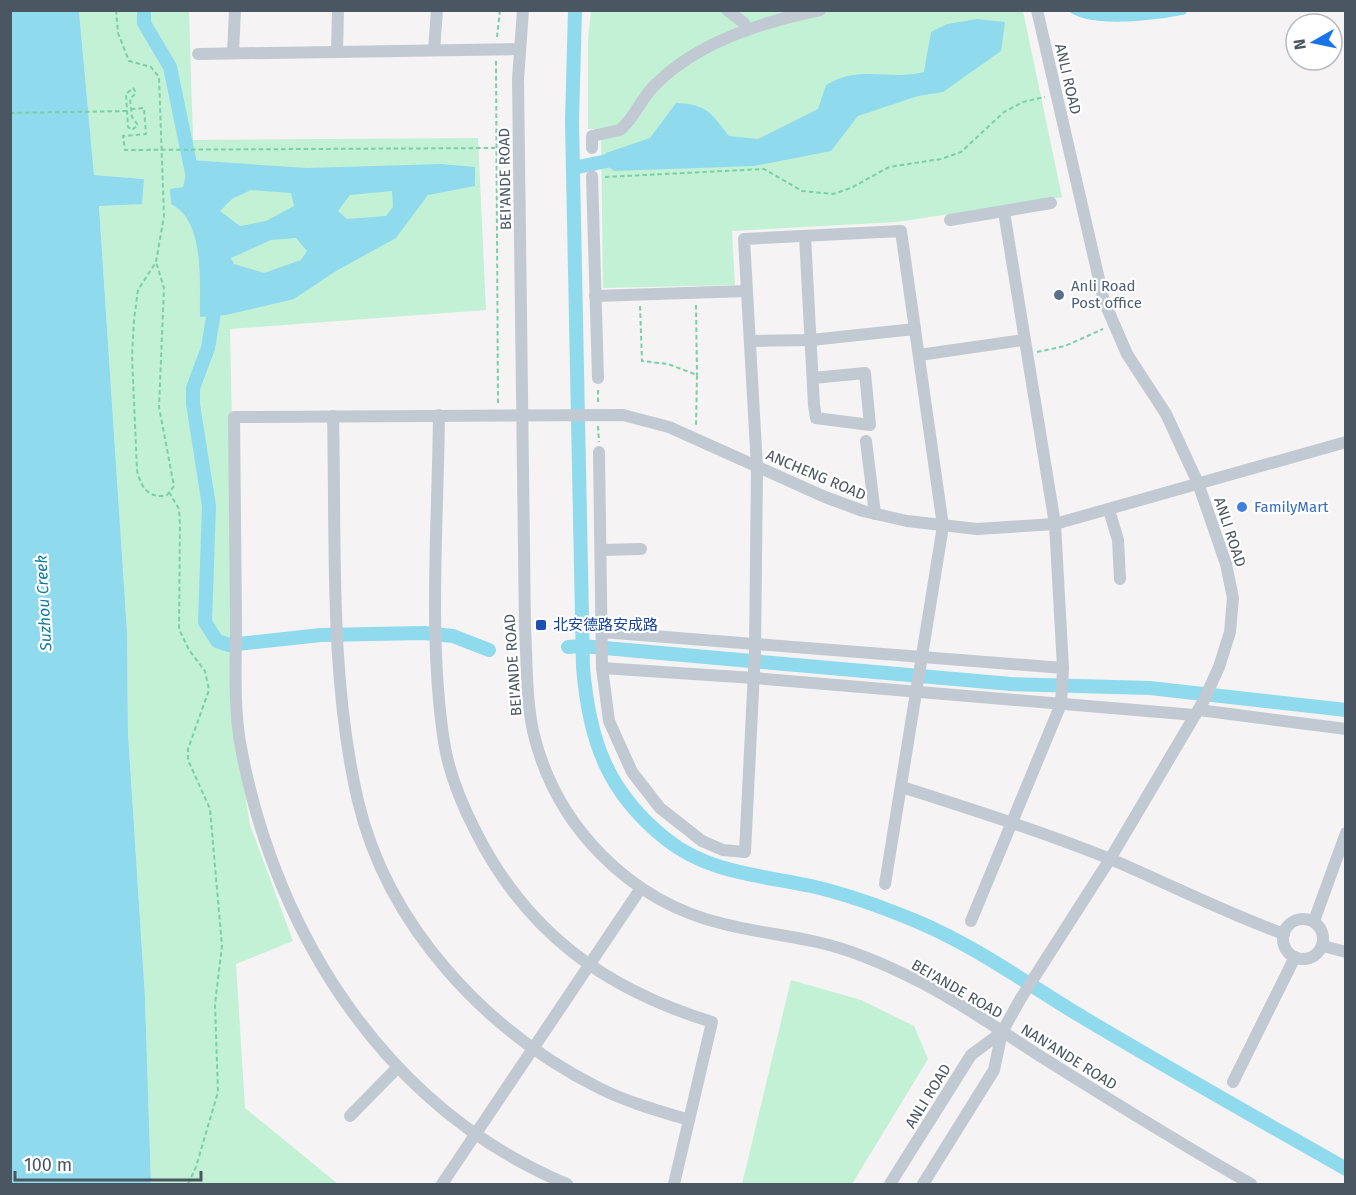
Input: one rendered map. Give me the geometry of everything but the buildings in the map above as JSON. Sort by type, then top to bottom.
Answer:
[{"type":"street","points":[[233,53],[235,10]]},
{"type":"street","points":[[337,52],[338,10]]},
{"type":"street","points":[[434,50],[437,10]]},
{"type":"street","name":"BEI'ANDE ROAD","points":[[523,10],[519,49],[525,628],[533,730],[542,760],[570,818],[598,853],[641,888],[695,916],[724,924],[818,942],[863,957],[922,983],[1002,1032]]},
{"type":"street","points":[[727,10],[744,23],[745,31]]},
{"type":"street","points":[[592,148],[592,136],[620,129],[627,124],[645,96],[668,73],[702,51],[745,31],[820,10]]},
{"type":"street","name":"ANLI ROAD","points":[[923,1185],[994,1070],[1002,1032],[1021,998],[1110,859],[1200,708],[1213,682],[1230,632],[1233,598],[1226,564],[1198,483],[1166,414],[1127,354],[1113,324],[1095,264],[1037,10]]},
{"type":"street","points":[[198,54],[519,49]]},
{"type":"street","points":[[592,180],[598,378]]},
{"type":"street","points":[[950,220],[1051,203]]},
{"type":"street","points":[[971,921],[1061,700],[1063,673],[1055,524],[1025,354],[1004,212]]},
{"type":"street","points":[[599,447],[602,663],[609,721],[632,772],[660,808],[702,841],[723,850],[746,852],[755,648],[757,467],[744,239],[901,231],[943,526],[885,884]]},
{"type":"street","points":[[805,236],[813,378],[816,418],[870,425],[865,373],[813,378]]},
{"type":"street","points":[[595,296],[747,291]]},
{"type":"street","points":[[750,341],[811,340],[915,329]]},
{"type":"street","points":[[919,355],[1023,340]]},
{"type":"street","points":[[439,415],[437,648],[444,744],[453,781],[491,862],[512,893],[532,915],[589,965],[639,996],[669,1009],[712,1022],[674,1185]]},
{"type":"street","name":"ANCHENG ROAD","points":[[397,1068],[336,991],[305,936],[277,872],[258,818],[242,752],[236,699],[234,417],[623,415],[648,420],[825,497],[875,514],[943,526],[976,529],[1055,524],[1346,442]]},
{"type":"street","points":[[333,416],[341,694],[359,804],[384,873],[405,912],[431,951],[467,992],[533,1049],[601,1089],[689,1120]]},
{"type":"street","points":[[866,441],[875,514]]},
{"type":"street","points":[[1109,510],[1118,540],[1120,579]]},
{"type":"street","points":[[601,550],[641,549]]},
{"type":"street","points":[[602,637],[922,660],[1063,673]]},
{"type":"street","points":[[602,663],[917,690],[1200,708],[1346,729]]},
{"type":"street","points":[[902,787],[1012,822],[1110,859],[1188,896],[1284,934]]},
{"type":"street","points":[[1314,921],[1346,833]]},
{"type":"street","points":[[442,1185],[641,888]]},
{"type":"street","points":[[1296,920],[1314,921],[1324,936],[1323,946],[1315,956],[1304,960],[1295,957],[1284,946],[1284,934],[1288,925],[1296,920]]},
{"type":"street","points":[[1323,946],[1346,952]]},
{"type":"street","points":[[1233,1082],[1295,957]]},
{"type":"street","name":"ANLI ROAD","points":[[890,1185],[971,1055],[1002,1032]]},
{"type":"street","name":"NAN'ANDE ROAD","points":[[1002,1032],[1252,1185]]},
{"type":"street","points":[[350,1116],[397,1068],[475,1136],[567,1185]]},
{"type":"path","points":[[116,10],[118,33],[129,62],[151,67],[159,77],[164,216],[156,262],[138,290],[132,356],[137,470],[140,484],[147,492],[161,497],[174,486],[159,396],[164,288],[156,262]]},
{"type":"path","points":[[498,414],[495,148],[496,49],[500,10]]},
{"type":"path","points":[[133,88],[136,93],[130,99],[131,109],[132,117],[137,122],[134,129],[128,127],[126,111],[126,94],[133,88]]},
{"type":"path","points":[[592,180],[613,175],[701,174],[764,169],[802,191],[833,194],[851,188],[889,167],[952,156],[972,144],[1014,106],[1056,94]]},
{"type":"path","points":[[131,109],[144,108],[146,134],[123,136],[124,150],[495,148]]},
{"type":"path","points":[[10,113],[126,111]]},
{"type":"path","points":[[696,293],[696,439]]},
{"type":"path","points":[[639,294],[642,361],[668,364],[697,375]]},
{"type":"path","points":[[1025,354],[1065,346],[1113,324]]},
{"type":"path","points":[[598,394],[598,399]]},
{"type":"path","points":[[596,415],[599,447]]},
{"type":"path","points":[[169,492],[179,509],[179,629],[189,650],[206,671],[209,690],[188,749],[188,760],[210,809],[222,946],[215,1004],[218,1092],[196,1167],[188,1185]]},
{"type":"green space","points":[[79,11],[189,11],[193,140],[478,138],[486,310],[230,329],[239,756],[250,825],[293,941],[236,964],[245,1108],[338,1184],[151,1184],[145,997],[128,733],[127,631],[99,205],[144,179],[94,175]]},
{"type":"green space","points":[[591,11],[1023,11],[1062,197],[897,222],[732,231],[735,285],[603,288],[601,129],[588,129],[588,40]]},
{"type":"green space","points":[[791,980],[861,1000],[914,1026],[928,1059],[852,1184],[742,1184]]},
{"type":"water","name":"Suzhou Creek","points":[[10,11],[79,11],[94,175],[144,179],[142,204],[99,206],[127,631],[128,733],[145,997],[151,1184],[11,1184]]},
{"type":"water","points":[[1069,11],[1187,11],[1186,14],[1175,16],[1125,22],[1092,20],[1078,17]]},
{"type":"water","points":[[977,19],[1005,22],[1001,51],[943,92],[918,96],[858,116],[831,151],[754,166],[614,171],[608,166],[606,153],[650,138],[676,103],[695,105],[707,111],[729,136],[758,139],[818,109],[826,85],[839,79],[863,74],[899,75],[924,72],[931,32],[947,24]]},
{"type":"water","points":[[189,160],[307,168],[442,164],[475,167],[475,186],[428,195],[396,238],[336,271],[294,299],[226,315],[200,317],[200,272],[195,239],[190,224],[182,212],[171,204],[170,189],[183,187]],"holes":[[[251,190],[291,193],[294,206],[266,221],[240,226],[220,211],[232,199]],[[392,191],[393,207],[386,216],[347,219],[338,211],[350,195]],[[296,238],[307,251],[301,260],[264,273],[234,264],[231,258],[271,240]]]},
{"type":"waterway","points":[[144,10],[144,23],[170,67],[193,178]]},
{"type":"waterway","points":[[575,10],[572,121],[583,667],[590,718],[596,741],[615,783],[646,821],[666,839],[699,859],[735,871],[811,886],[851,897],[937,930],[1142,1052],[1346,1169]]},
{"type":"waterway","points":[[573,168],[612,160]]},
{"type":"waterway","points":[[216,300],[208,348],[193,388],[193,404],[209,506],[205,622],[217,641],[229,645],[321,635],[424,633],[453,636],[489,650]]},
{"type":"waterway","points":[[568,647],[582,646],[1011,684],[1150,688],[1346,710]]},
{"type":"place","name":"Anli Road Post office","points":[[1059,295]]},
{"type":"place","name":"FamilyMart","points":[[1242,507]]},
{"type":"place","name":"北安德路安成路","points":[[541,625]]}]
